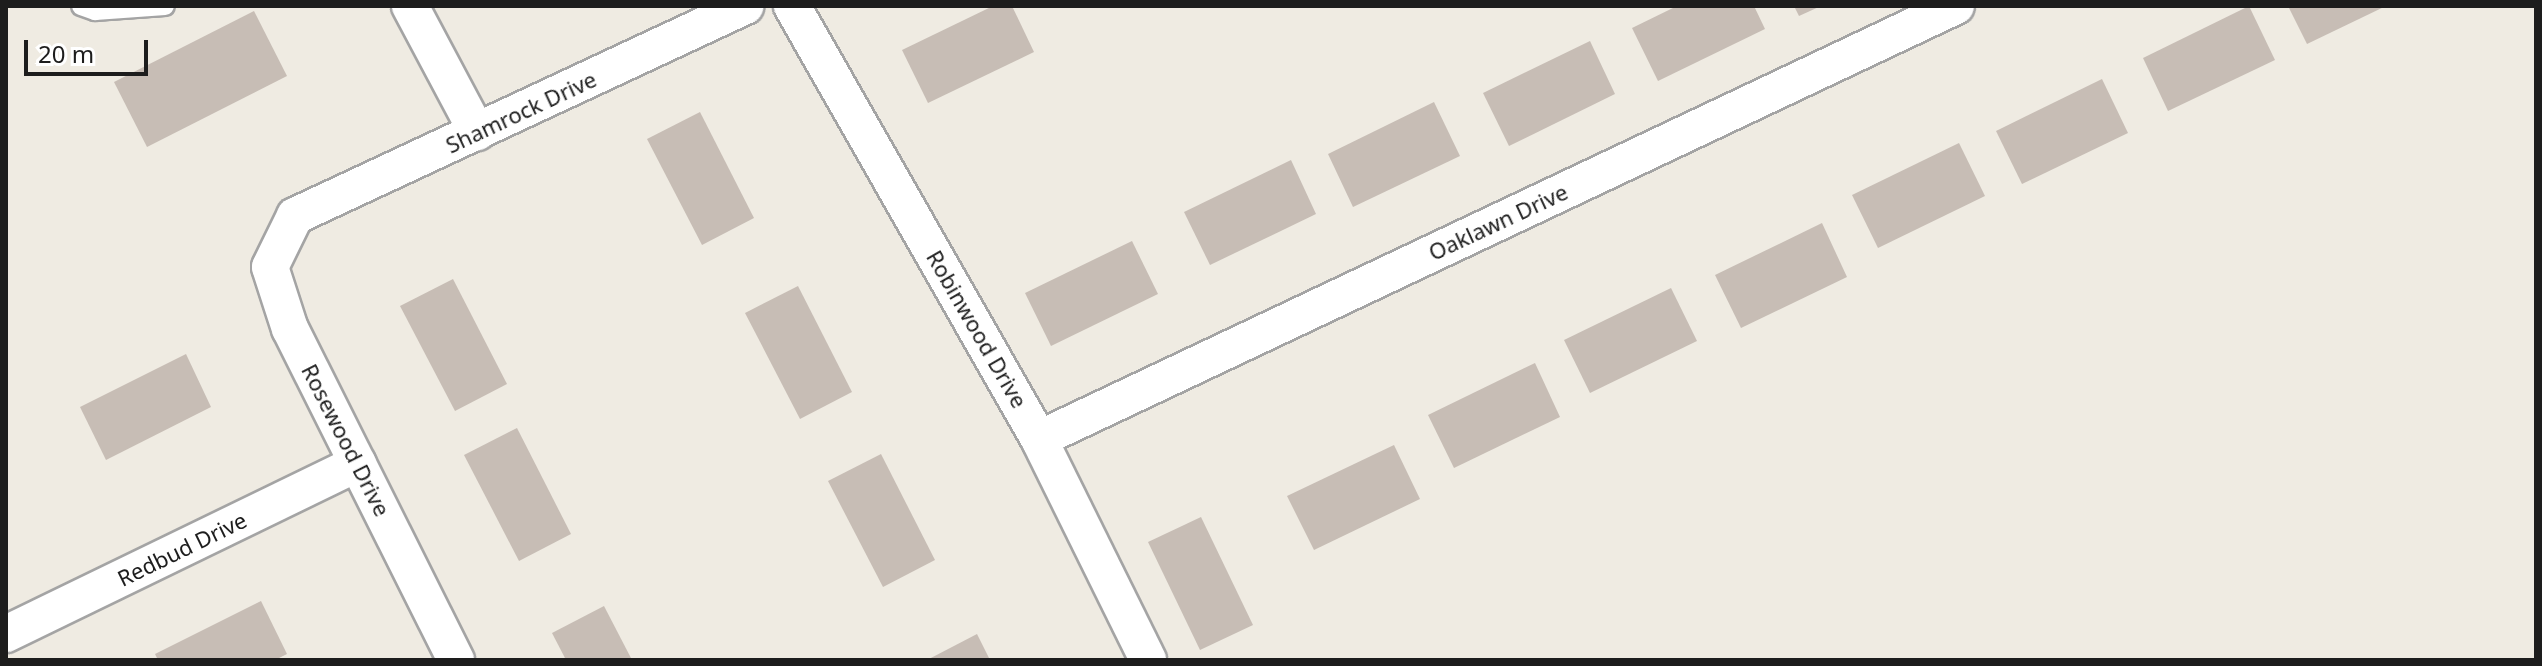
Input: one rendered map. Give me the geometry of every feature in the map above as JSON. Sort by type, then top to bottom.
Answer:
[{"type":"street","points":[[410,6],[477,132]]},
{"type":"street","name":"Shamrock Drive","points":[[295,216],[745,6]]},
{"type":"street","name":"Robinwood Drive","points":[[792,6],[1039,439],[1148,660]]},
{"type":"street","name":"Oaklawn Drive","points":[[1039,439],[1956,6]]},
{"type":"street","name":"Rosewood Drive","points":[[295,216],[270,267],[290,329],[456,660]]},
{"type":"street","name":"Redbud Drive","points":[[6,634],[358,463]]},
{"type":"lane","points":[[81,6],[95,11],[165,6]]},
{"type":"building","points":[[993,6],[1012,6],[1034,52],[928,103],[902,50]]},
{"type":"building","points":[[1677,6],[1754,6],[1765,29],[1658,81],[1632,28]]},
{"type":"building","points":[[1794,6],[1821,6],[1799,16]]},
{"type":"building","points":[[2249,6],[2275,60],[2168,111],[2143,58]]},
{"type":"building","points":[[2288,6],[2386,6],[2307,44]]},
{"type":"building","points":[[254,11],[287,76],[147,147],[114,82]]},
{"type":"building","points":[[1590,41],[1615,94],[1509,146],[1483,93]]},
{"type":"building","points":[[2102,79],[2128,133],[2022,184],[1996,131]]},
{"type":"building","points":[[1434,102],[1460,156],[1353,207],[1328,154]]},
{"type":"building","points":[[700,112],[754,218],[702,245],[647,139]]},
{"type":"building","points":[[1959,143],[1985,196],[1878,248],[1852,195]]},
{"type":"building","points":[[1291,160],[1316,214],[1210,265],[1184,212]]},
{"type":"building","points":[[1822,223],[1847,277],[1741,328],[1715,275]]},
{"type":"building","points":[[1132,241],[1158,294],[1051,346],[1025,293]]},
{"type":"building","points":[[453,279],[507,384],[455,411],[400,306]]},
{"type":"building","points":[[798,286],[852,392],[800,419],[745,313]]},
{"type":"building","points":[[1671,288],[1697,341],[1590,393],[1564,340]]},
{"type":"building","points":[[186,354],[211,407],[106,460],[80,407]]},
{"type":"building","points":[[1535,363],[1560,417],[1454,468],[1428,415]]},
{"type":"building","points":[[517,428],[571,534],[519,561],[464,455]]},
{"type":"building","points":[[1394,445],[1420,499],[1314,550],[1287,496]]},
{"type":"building","points":[[881,454],[935,560],[883,587],[828,481]]},
{"type":"building","points":[[1201,517],[1253,625],[1200,650],[1148,542]]},
{"type":"building","points":[[261,601],[287,654],[275,660],[158,660],[155,654]]},
{"type":"building","points":[[604,606],[632,660],[566,660],[552,633]]},
{"type":"building","points":[[977,634],[990,660],[927,660]]}]
